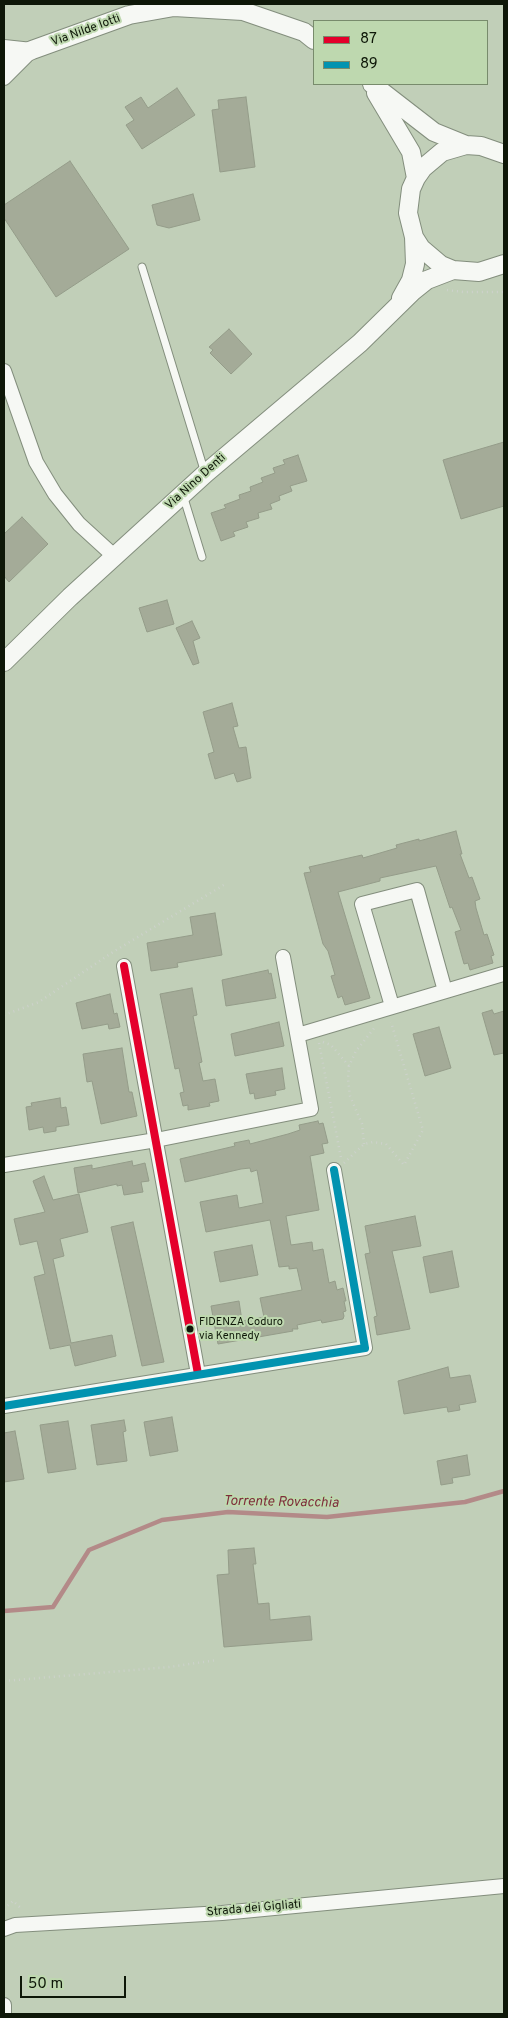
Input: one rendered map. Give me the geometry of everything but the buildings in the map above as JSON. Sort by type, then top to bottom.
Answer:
[{"type":"street","name":"Via Nilde Iotti","points":[[4,64],[32,50],[129,15],[174,7],[244,11],[304,32],[313,39]]},
{"type":"street","points":[[4,47],[32,50]]},
{"type":"street","points":[[4,78],[32,50]]},
{"type":"street","points":[[373,85],[434,132],[466,145],[481,146],[504,154]]},
{"type":"street","points":[[373,85],[411,152],[416,178]]},
{"type":"street","points":[[466,145],[442,152],[423,168],[411,189],[408,207],[410,225],[414,237],[430,258],[453,270],[478,272],[500,269]]},
{"type":"street","name":"Via Nino Denti","points":[[395,309],[413,272],[414,237]]},
{"type":"street","name":"Via Nino Denti","points":[[4,662],[114,556],[206,473],[360,343],[427,280],[453,270]]},
{"type":"street","points":[[4,371],[36,462],[55,494],[80,524],[114,556]]},
{"type":"street","points":[[392,1006],[362,904],[417,890],[445,991]]},
{"type":"street","points":[[4,1165],[156,1140],[311,1109],[283,957]]},
{"type":"street","points":[[124,966],[198,1374]]},
{"type":"street","points":[[298,1034],[503,974]]},
{"type":"street","points":[[4,1406],[365,1348],[338,1167]]},
{"type":"street","name":"Strada dei Gigliati","points":[[4,1929],[15,1925],[222,1913],[504,1886]]},
{"type":"street","points":[[4,2005],[4,2014]]},
{"type":"lane","points":[[142,267],[206,473]]},
{"type":"lane","points":[[182,495],[202,557]]},
{"type":"path","points":[[442,290],[504,292]]},
{"type":"path","points":[[4,1015],[39,1002],[113,952],[227,883]]},
{"type":"path","points":[[338,1167],[364,1144],[373,1142],[386,1144],[404,1164],[423,1130],[390,1019],[375,1027],[365,1037],[349,1066],[350,1096],[362,1124],[364,1144]]},
{"type":"path","points":[[338,1167],[319,1041],[331,1045],[349,1066]]},
{"type":"path","points":[[4,1681],[169,1667],[217,1660]]},
{"type":"path","points":[[4,1909],[13,1902],[22,1909]]},
{"type":"waterway","name":"Torrente Rovacchia","points":[[4,1611],[53,1607],[89,1550],[162,1520],[228,1512],[327,1517],[465,1502],[504,1491]]},
{"type":"transit line","name":"87","points":[[124,966],[198,1374]]},
{"type":"transit line","name":"89","points":[[4,1406],[365,1348],[334,1170]]},
{"type":"place","name":"FIDENZA Coduro via Kennedy","points":[[190,1329]]}]
